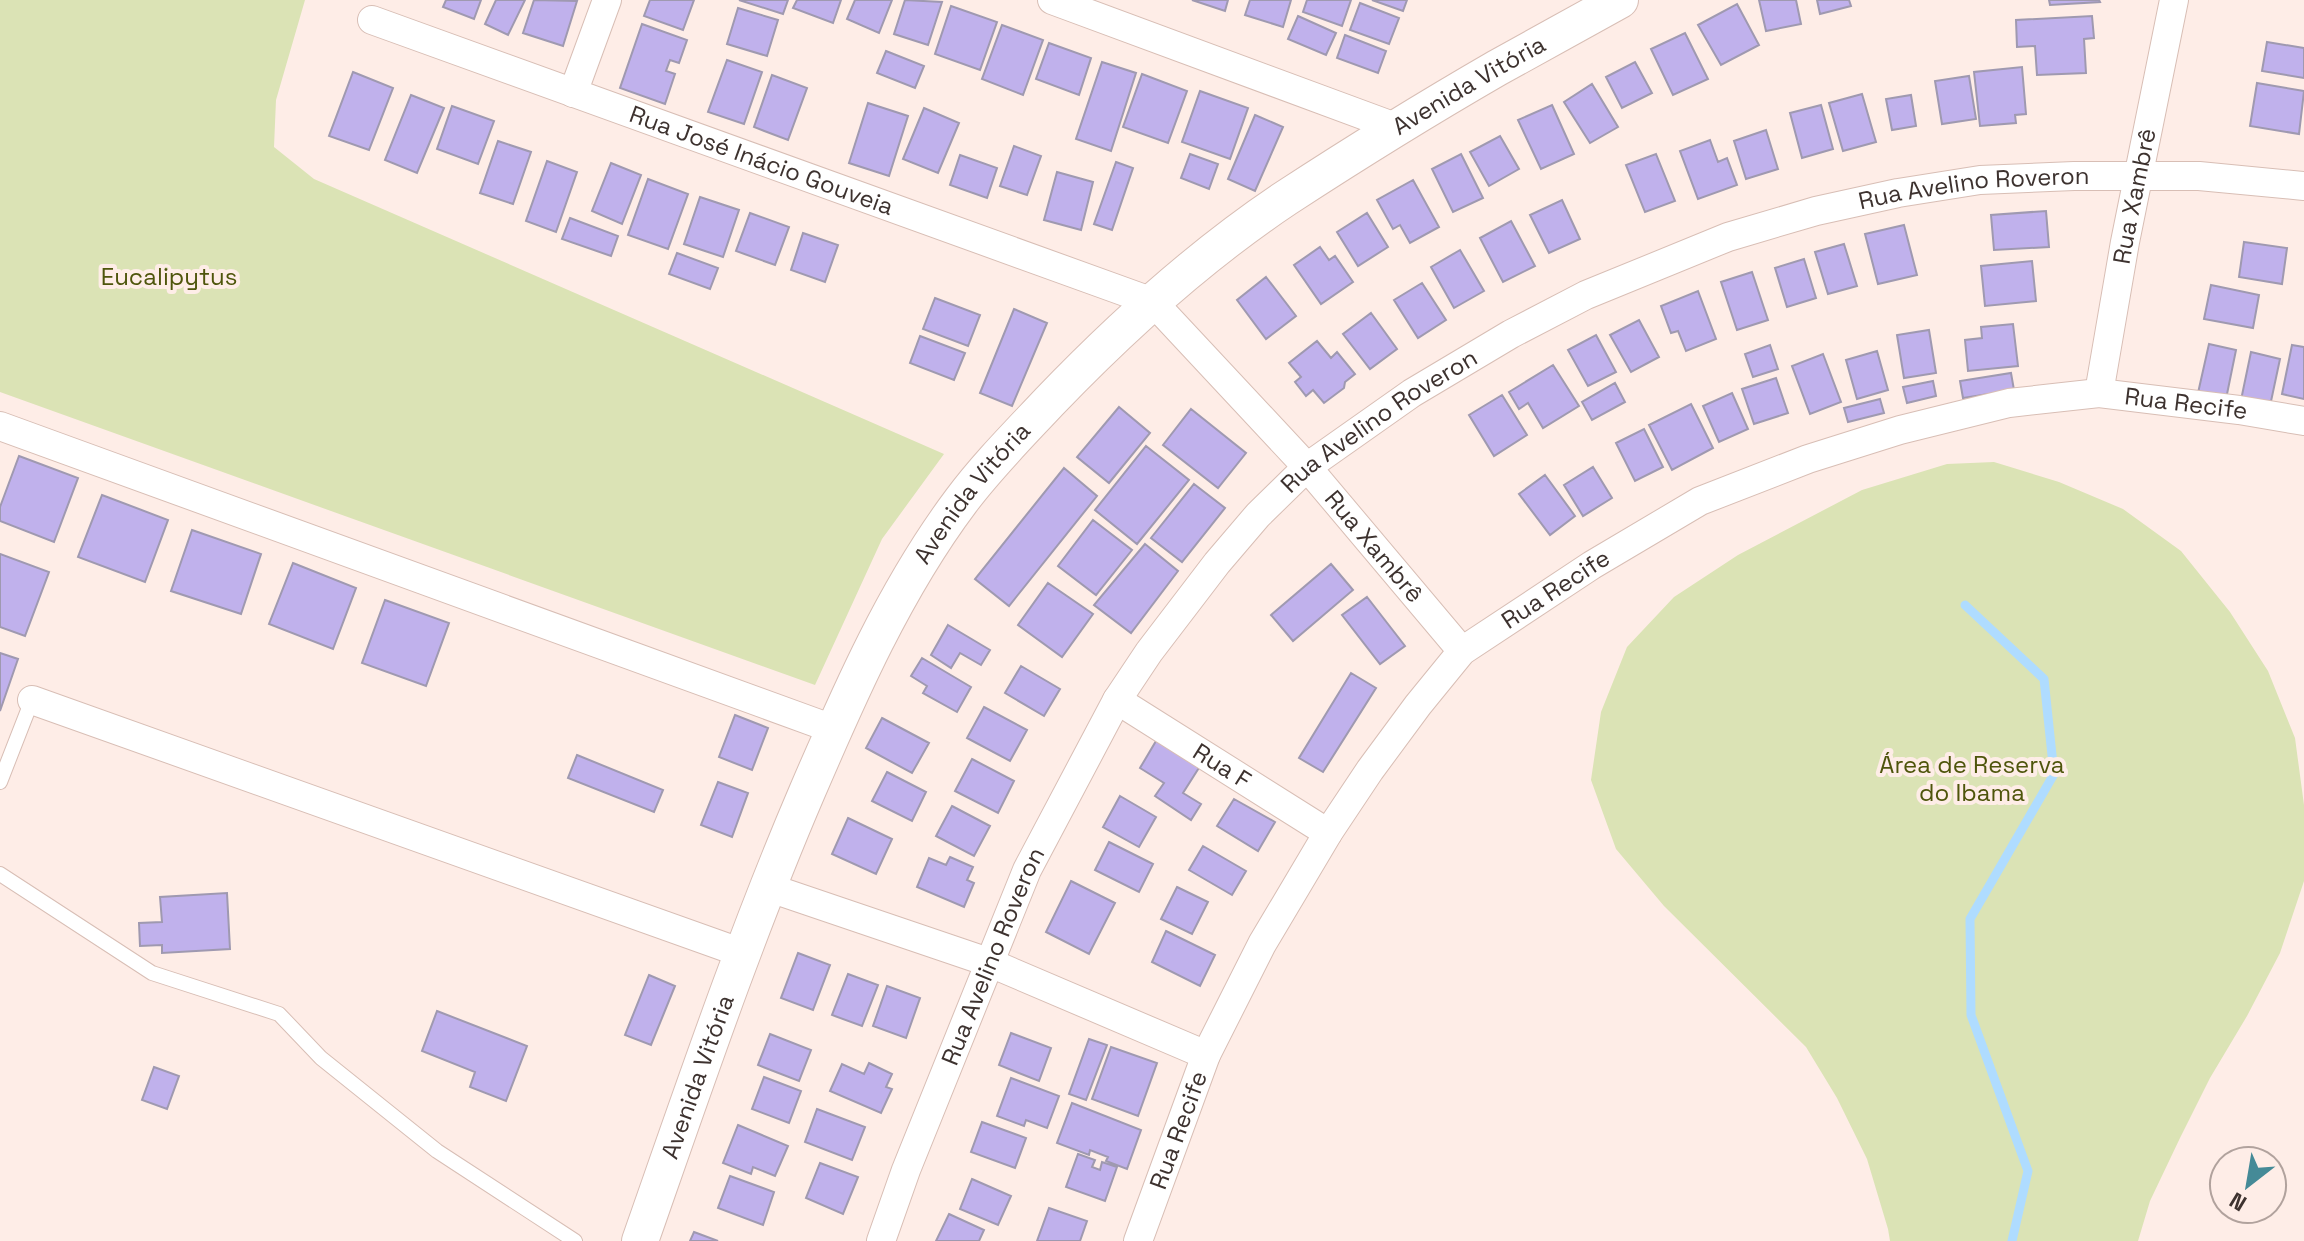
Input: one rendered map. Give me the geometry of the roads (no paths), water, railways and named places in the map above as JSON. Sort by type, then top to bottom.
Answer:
[{"type":"street","points":[[573,93],[607,0]]},
{"type":"street","points":[[1052,0],[1398,128]]},
{"type":"street","name":"Avenida Vitória","points":[[640,1241],[742,953],[833,729],[910,578],[960,502],[1001,452],[1092,357],[1209,256],[1285,199],[1398,128],[1498,67],[1620,0]]},
{"type":"street","name":"Rua Xambrê","points":[[2099,393],[2174,0]]},
{"type":"street","name":"Rua José Inácio Gouveia","points":[[372,20],[1153,302]]},
{"type":"street","name":"Rua Avelino Roveron","points":[[881,1241],[906,1170],[1027,870],[1117,700],[1149,652],[1217,563],[1258,515],[1307,467],[1412,393],[1511,334],[1586,295],[1728,237],[1816,211],[1898,193],[1980,180],[2199,176],[2304,186]]},
{"type":"street","name":"Rua Xambrê","points":[[1153,302],[1307,467],[1462,651]]},
{"type":"street","name":"Rua Recife","points":[[1138,1241],[1206,1055],[1262,944],[1328,833],[1410,716],[1462,651],[1592,565],[1700,501],[1808,459],[1900,430],[2009,403],[2099,393],[2304,421]]},
{"type":"street","points":[[0,426],[833,729]]},
{"type":"street","points":[[32,700],[742,953]]},
{"type":"street","name":"Rua F","points":[[1117,700],[1328,833]]},
{"type":"street","points":[[767,887],[988,962],[1206,1055]]},
{"type":"lane","points":[[0,782],[32,700]]},
{"type":"lane","points":[[0,874],[152,973],[279,1014],[321,1058],[437,1151],[575,1241]]},
{"type":"waterway","points":[[1965,605],[2044,679],[2054,774],[1970,919],[1971,1015],[2028,1171],[2012,1241]]},
{"type":"park label","name":"Eucalipytus","points":[[169,277]]},
{"type":"park label","name":"Área de Reserva do Ibama","points":[[1972,779]]}]
